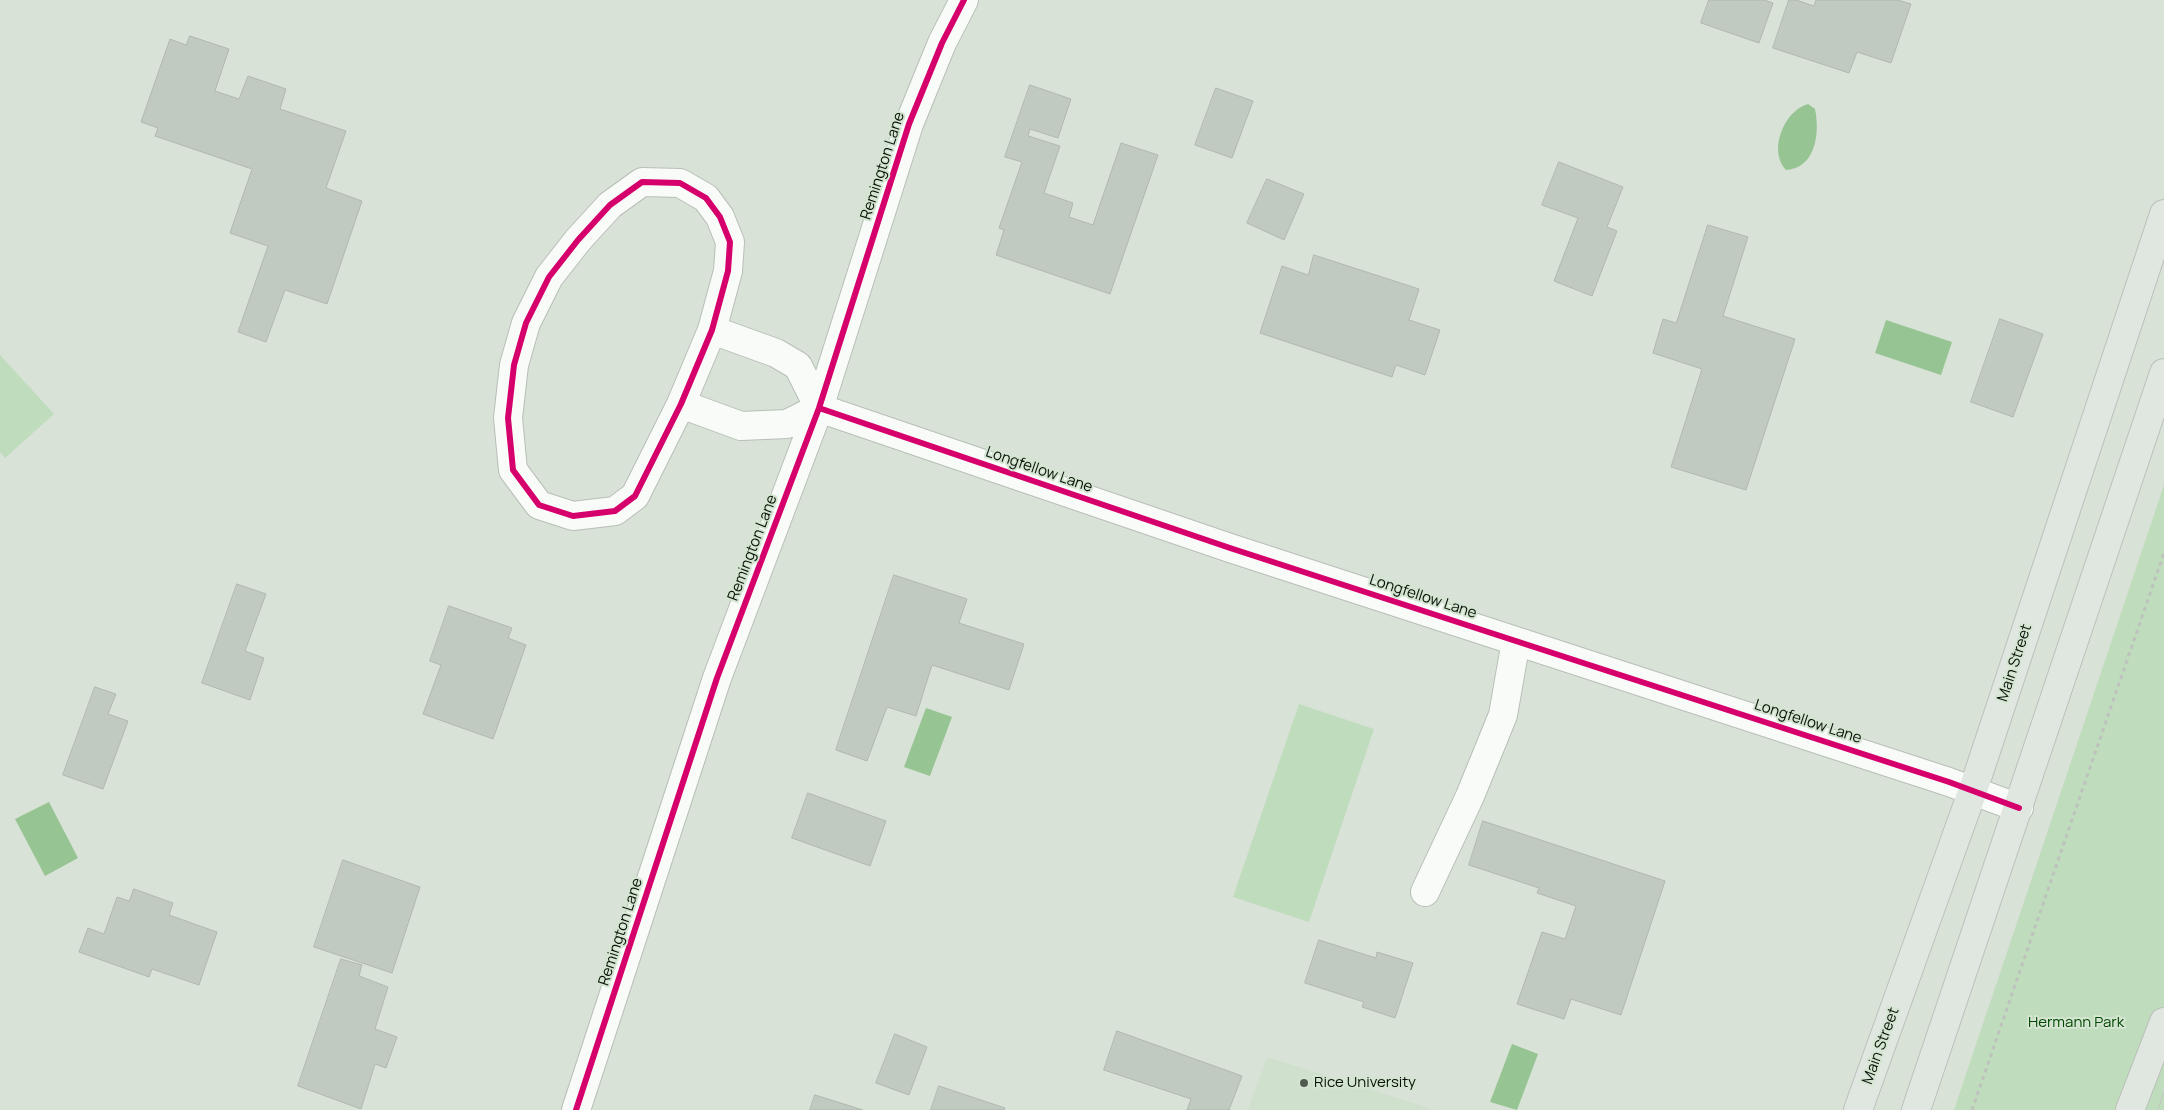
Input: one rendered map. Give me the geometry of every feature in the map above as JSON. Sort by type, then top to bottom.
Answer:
[{"type":"main road","name":"Main Street","points":[[1858,1110],[1973,790],[2164,214]]},
{"type":"main road","points":[[1916,1110],[2020,808],[2164,373]]},
{"type":"main road","points":[[2130,1110],[2164,1022]]},
{"type":"street","name":"Remington Lane","points":[[576,1110],[717,678],[819,408],[909,124],[942,43],[964,0]]},
{"type":"street","points":[[642,182],[680,183],[706,198],[720,217],[730,242],[728,271],[712,330],[681,404],[635,496],[614,511],[573,516],[539,505],[513,470],[508,418],[514,364],[526,322],[549,277],[578,240],[610,205],[642,182]]},
{"type":"street","points":[[681,404],[741,426],[787,424],[819,408],[798,366],[776,353],[712,330]]},
{"type":"street","name":"Longfellow Lane","points":[[819,408],[1230,548],[1973,790],[2020,808]]},
{"type":"street","points":[[1424,892],[1470,796],[1503,715],[1516,641]]},
{"type":"path","points":[[1972,1110],[2164,553]]},
{"type":"shaded area","points":[[1808,104],[1815,109],[1817,128],[1814,148],[1804,163],[1796,168],[1786,170],[1778,153],[1781,133],[1791,115],[1799,108]]},
{"type":"shaded area","points":[[1886,320],[1952,342],[1941,375],[1875,353]]},
{"type":"shaded area","points":[[926,708],[952,717],[930,776],[904,767]]},
{"type":"shaded area","points":[[49,802],[78,858],[45,876],[15,819]]},
{"type":"shaded area","points":[[1512,1044],[1538,1054],[1517,1110],[1490,1102]]},
{"type":"shaded area","name":"Rice University","points":[[1267,1057],[1435,1110],[1248,1110]]},
{"type":"green space","points":[[0,355],[54,414],[5,458],[0,452]]},
{"type":"green space","name":"Hermann Park","points":[[2164,485],[2164,1110],[1954,1110]]},
{"type":"green space","points":[[1299,704],[1374,729],[1309,922],[1233,897]]},
{"type":"building","points":[[1709,0],[1764,0],[1773,3],[1759,43],[1701,23]]},
{"type":"building","points":[[1789,0],[1796,0],[1814,6],[1816,0],[1898,0],[1911,4],[1891,63],[1857,52],[1849,73],[1773,48]]},
{"type":"building","points":[[190,36],[229,49],[215,91],[239,99],[248,76],[286,89],[280,109],[346,131],[326,188],[362,201],[327,304],[285,290],[266,342],[238,332],[268,246],[230,233],[252,169],[155,136],[158,128],[141,122],[170,39],[186,45]]},
{"type":"building","points":[[1030,85],[1071,99],[1058,138],[1030,129],[1028,136],[1060,146],[1044,193],[1073,203],[1069,217],[1093,225],[1121,143],[1158,155],[1110,294],[996,255],[1004,230],[999,228],[1022,162],[1005,157]]},
{"type":"building","points":[[1216,88],[1253,101],[1232,158],[1195,145]]},
{"type":"building","points":[[1559,162],[1623,187],[1607,227],[1617,231],[1592,296],[1554,281],[1578,218],[1542,205]]},
{"type":"building","points":[[1267,179],[1304,194],[1284,240],[1247,223]]},
{"type":"building","points":[[1708,225],[1748,237],[1723,316],[1795,339],[1746,490],[1671,467],[1702,369],[1653,353],[1663,319],[1676,323]]},
{"type":"building","points":[[1314,255],[1419,289],[1409,320],[1440,330],[1425,375],[1396,365],[1392,377],[1260,333],[1282,266],[1308,275]]},
{"type":"building","points":[[2000,319],[2043,334],[2013,417],[1971,402]]},
{"type":"building","points":[[894,575],[967,599],[959,623],[1024,644],[1009,690],[932,665],[916,716],[887,707],[867,761],[836,750]]},
{"type":"building","points":[[237,584],[266,594],[245,651],[264,658],[250,700],[202,683]]},
{"type":"building","points":[[449,606],[512,628],[508,638],[526,645],[493,739],[423,714],[441,665],[430,661]]},
{"type":"building","points":[[95,687],[116,694],[108,714],[128,721],[103,789],[63,775]]},
{"type":"building","points":[[808,793],[886,821],[870,866],[792,838]]},
{"type":"building","points":[[1483,821],[1665,881],[1621,1015],[1571,999],[1564,1019],[1517,1004],[1542,932],[1565,939],[1576,906],[1537,893],[1539,888],[1469,865]]},
{"type":"building","points":[[343,860],[420,887],[392,973],[314,947]]},
{"type":"building","points":[[134,889],[173,903],[169,915],[217,932],[199,985],[152,969],[149,977],[79,952],[88,928],[104,934],[117,897],[129,901]]},
{"type":"building","points":[[1319,940],[1376,958],[1377,952],[1413,963],[1395,1018],[1362,1007],[1364,1002],[1305,983]]},
{"type":"building","points":[[341,959],[362,965],[359,976],[388,987],[375,1029],[397,1037],[386,1068],[375,1064],[361,1109],[298,1086]]},
{"type":"building","points":[[1117,1031],[1242,1076],[1229,1110],[1187,1110],[1191,1099],[1104,1070]]},
{"type":"building","points":[[895,1034],[927,1047],[909,1095],[876,1083]]},
{"type":"building","points":[[939,1086],[1005,1108],[1004,1110],[931,1110]]},
{"type":"building","points":[[815,1095],[863,1110],[810,1110]]},
{"type":"tram line","points":[[2158,1110],[2164,1091]]},
{"type":"cycle path","points":[[576,1110],[717,678],[819,408],[909,124],[942,43],[964,0]]},
{"type":"cycle path","points":[[642,182],[680,183],[706,198],[720,217],[730,242],[728,271],[712,330],[681,404],[635,496],[615,511],[573,516],[539,505],[513,470],[508,418],[514,365],[526,323],[549,277],[578,240],[610,205],[642,182]]},
{"type":"cycle path","points":[[819,408],[1230,548],[1949,782],[2019,808]]},
{"type":"place","name":"Rice University","points":[[1304,1083]]}]
